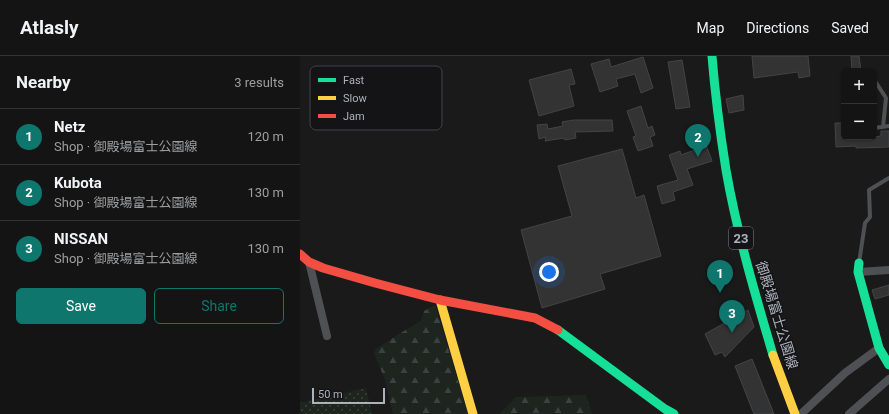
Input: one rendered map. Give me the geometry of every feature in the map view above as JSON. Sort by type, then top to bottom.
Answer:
[{"type":"street","name":"御殿場富士公園線","points":[[712,56],[720,135],[744,253],[760,311],[795,414]]},
{"type":"street","points":[[300,254],[309,262],[323,268],[375,283],[440,300],[535,318],[558,330],[665,409],[674,414]]},
{"type":"street","points":[[309,262],[327,336]]},
{"type":"street","points":[[889,270],[859,268],[879,348],[889,365]]},
{"type":"street","points":[[440,300],[473,414]]},
{"type":"street","points":[[801,414],[845,373],[879,348]]},
{"type":"street","points":[[849,414],[889,378]]},
{"type":"lane","points":[[877,84],[886,98],[883,127]]},
{"type":"lane","points":[[877,128],[889,126]]},
{"type":"lane","points":[[859,268],[865,223],[870,217],[869,190],[889,178]]},
{"type":"green space","points":[[435,305],[468,414],[393,414],[385,380],[374,353],[377,348],[421,321],[424,311]]},
{"type":"green space","points":[[366,388],[372,414],[300,414],[300,403]]},
{"type":"green space","points":[[586,395],[592,414],[499,414],[516,397]]},
{"type":"building","points":[[752,56],[808,56],[810,76],[799,78],[798,72],[754,78]]},
{"type":"building","points":[[851,56],[859,56],[861,68],[852,68]]},
{"type":"building","points":[[643,57],[653,88],[641,93],[635,74],[616,79],[618,86],[600,92],[591,64],[609,59],[611,67]]},
{"type":"building","points":[[682,60],[690,107],[676,109],[668,62]]},
{"type":"building","points":[[571,69],[575,84],[569,85],[574,106],[539,116],[529,80]]},
{"type":"building","points":[[743,95],[744,110],[729,113],[726,99]]},
{"type":"building","points":[[641,106],[648,128],[652,126],[655,135],[650,137],[653,146],[638,151],[633,137],[636,136],[627,111]]},
{"type":"building","points":[[574,120],[612,120],[613,131],[575,132],[576,138],[565,140],[564,138],[545,141],[546,137],[539,139],[537,125],[547,124],[548,129],[563,126],[562,122]]},
{"type":"building","points":[[835,123],[841,123],[841,140],[877,140],[877,137],[881,136],[881,131],[889,131],[889,147],[836,147]]},
{"type":"building","points":[[701,131],[712,161],[687,169],[693,185],[673,192],[675,200],[662,204],[657,186],[678,180],[669,155],[680,151],[681,155],[700,148],[698,132]]},
{"type":"building","points":[[622,149],[636,198],[644,195],[661,256],[600,274],[605,289],[542,308],[521,230],[572,216],[558,166]]},
{"type":"building","points":[[889,285],[889,295],[875,299],[872,290]]},
{"type":"building","points":[[748,310],[754,327],[725,357],[722,352],[715,355],[705,334]]},
{"type":"building","points":[[752,359],[774,414],[754,414],[735,366]]},
{"type":"traffic: fast","points":[[712,56],[720,127],[730,194],[747,263],[773,355]]},
{"type":"traffic: fast","points":[[859,263],[858,272],[879,348],[889,365]]},
{"type":"traffic: fast","points":[[558,330],[665,409],[674,414]]},
{"type":"traffic: slow","points":[[440,300],[473,414]]},
{"type":"traffic: slow","points":[[773,355],[795,414]]},
{"type":"traffic: jam","points":[[300,254],[309,262],[323,268],[440,300],[535,318],[558,330]]},
{"type":"place","name":"Kubota","points":[[698,157]]},
{"type":"place","name":"Netz","points":[[720,293]]},
{"type":"place","name":"NISSAN","points":[[732,333]]}]
